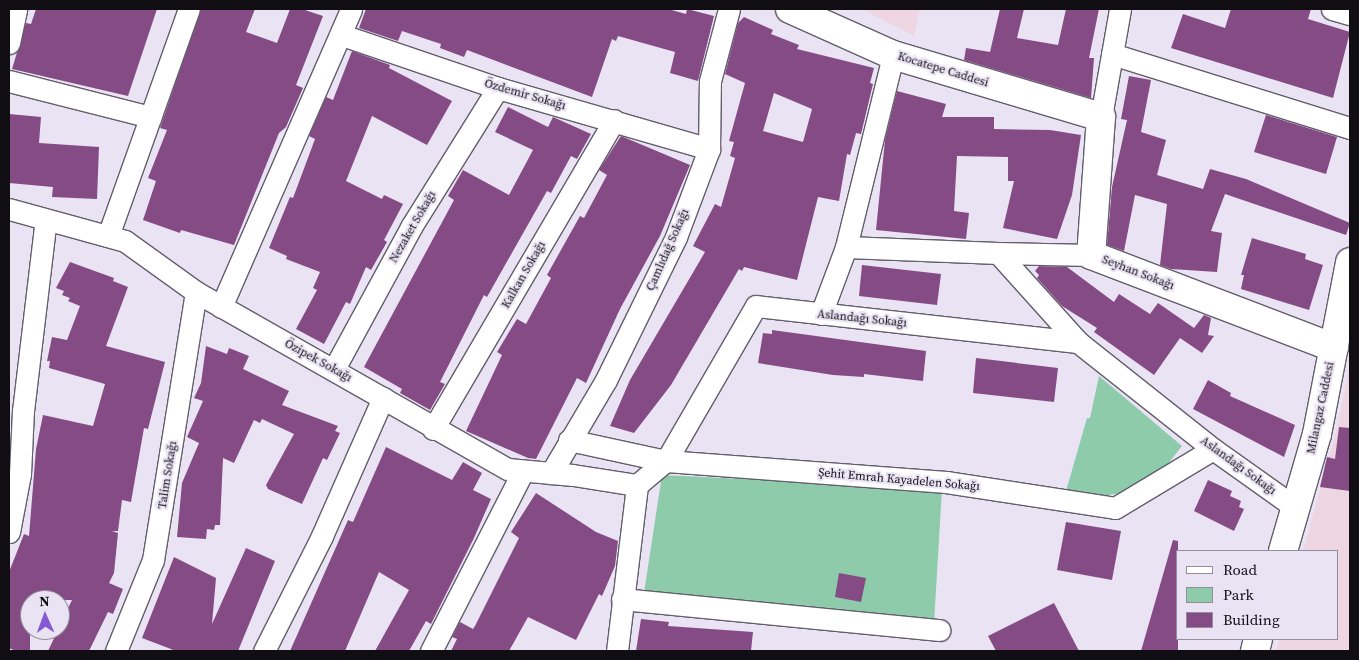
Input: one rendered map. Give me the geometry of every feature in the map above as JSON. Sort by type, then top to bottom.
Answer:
[{"type":"street","points":[[9,43],[16,9]]},
{"type":"street","points":[[108,236],[189,9]]},
{"type":"street","points":[[221,307],[342,35],[351,9]]},
{"type":"street","name":"Çamlıdağ Sokağı","points":[[551,473],[606,380],[660,271],[709,150],[710,81],[729,9]]},
{"type":"street","name":"Kocatepe Caddesi","points":[[790,9],[893,55],[1101,117]]},
{"type":"street","name":"Seyhan Sokağı","points":[[1120,9],[1101,117],[1090,255],[1334,348]]},
{"type":"street","points":[[1332,9],[1350,14]]},
{"type":"street","name":"Özdemir Sokağı","points":[[342,35],[498,88],[614,120],[709,150]]},
{"type":"street","points":[[1112,54],[1350,128]]},
{"type":"street","points":[[821,314],[846,247],[893,55]]},
{"type":"street","points":[[9,81],[150,117]]},
{"type":"street","name":"Nezaket Sokağı","points":[[334,369],[411,227],[498,88]]},
{"type":"street","name":"Kalkan Sokağı","points":[[433,429],[614,120]]},
{"type":"street","name":"Özipek Sokağı","points":[[9,209],[124,241],[196,292],[221,307],[334,369],[433,429],[508,470],[551,473],[637,485]]},
{"type":"street","points":[[9,532],[20,474],[23,411],[46,219]]},
{"type":"street","points":[[846,247],[1090,255]]},
{"type":"street","points":[[998,253],[1078,342]]},
{"type":"street","name":"Milangaz Caddesi","points":[[1283,550],[1317,434],[1350,262]]},
{"type":"street","name":"Talim Sokağı","points":[[116,651],[154,560],[196,292]]},
{"type":"street","name":"Aslandağı Sokağı","points":[[637,485],[666,461],[756,306],[1078,342],[1212,449],[1296,508]]},
{"type":"street","points":[[264,651],[322,536],[382,398]]},
{"type":"street","name":"Şehit Emrah Kayadelen Sokağı","points":[[569,440],[666,461],[946,482],[1115,508],[1212,449]]},
{"type":"street","points":[[431,651],[523,471]]},
{"type":"street","points":[[617,651],[637,485]]},
{"type":"street","points":[[622,599],[939,630]]},
{"type":"shaded area","points":[[862,9],[920,9],[914,36]]},
{"type":"shaded area","points":[[1350,361],[1350,651],[1276,651],[1280,640],[1339,640],[1339,550],[1303,550],[1338,424]]},
{"type":"green space","points":[[1099,376],[1182,446],[1156,479],[1128,492],[1102,496],[1066,491],[1087,418],[1090,418]]},
{"type":"green space","points":[[662,475],[942,489],[934,623],[644,593]]},
{"type":"building","points":[[36,9],[157,9],[128,96],[12,69],[26,23],[31,24]]},
{"type":"building","points":[[201,9],[255,9],[246,32],[277,43],[290,9],[302,9],[323,16],[296,85],[303,88],[286,127],[279,133],[234,245],[181,230],[180,233],[143,220],[156,181],[148,178],[167,130],[160,128]]},
{"type":"building","points":[[366,9],[668,9],[686,14],[687,9],[714,16],[698,81],[670,73],[675,52],[618,36],[616,41],[612,39],[592,97],[467,50],[464,57],[440,48],[441,44],[402,31],[398,41],[359,28]]},
{"type":"building","points":[[1000,9],[1024,9],[1017,38],[1058,45],[1066,9],[1099,9],[1089,58],[1094,58],[1091,98],[964,60],[966,48],[990,52]]},
{"type":"building","points":[[1231,9],[1311,9],[1308,19],[1350,32],[1333,98],[1171,48],[1183,14],[1225,28]]},
{"type":"building","points":[[744,17],[773,30],[771,34],[799,45],[797,49],[874,68],[870,83],[873,84],[861,134],[856,133],[850,155],[847,154],[839,201],[818,197],[797,280],[744,267],[742,271],[739,269],[671,385],[634,433],[610,426],[630,380],[705,252],[693,246],[715,204],[721,207],[735,158],[730,156],[734,142],[729,141],[745,83],[725,74],[738,23]],"holes":[[[774,93],[812,109],[803,142],[763,131]]]},
{"type":"building","points":[[352,51],[390,65],[389,68],[452,101],[427,145],[372,116],[346,181],[382,199],[384,195],[403,204],[384,240],[387,242],[371,270],[366,267],[350,304],[346,302],[324,344],[296,329],[317,290],[313,288],[320,272],[286,259],[287,256],[269,248],[290,197],[293,198],[315,139],[309,136],[326,97],[333,100]]},
{"type":"building","points":[[1129,76],[1151,80],[1141,132],[1166,140],[1157,175],[1203,189],[1210,169],[1246,179],[1350,223],[1346,235],[1225,194],[1211,231],[1222,233],[1217,272],[1171,269],[1160,265],[1167,204],[1135,195],[1124,251],[1107,245],[1112,187],[1127,120],[1121,119]]},
{"type":"building","points":[[897,91],[946,104],[942,117],[994,117],[994,129],[1050,130],[1081,135],[1072,195],[1057,239],[1003,228],[1014,181],[1008,181],[1008,157],[957,156],[954,211],[969,213],[966,239],[876,230],[885,140]]},
{"type":"building","points":[[508,107],[548,127],[553,117],[591,134],[577,159],[571,156],[551,193],[547,191],[487,297],[484,295],[440,382],[445,384],[430,410],[400,393],[402,389],[364,367],[454,200],[448,196],[463,170],[509,195],[533,150],[495,132]]},
{"type":"building","points":[[9,114],[41,117],[39,143],[99,147],[97,199],[52,197],[53,187],[9,183]]},
{"type":"building","points":[[1266,115],[1337,137],[1326,174],[1254,152]]},
{"type":"building","points":[[621,136],[690,165],[660,236],[620,309],[586,383],[577,378],[536,459],[528,458],[466,431],[502,355],[497,352],[517,319],[526,324],[551,278],[547,275],[580,216],[584,218],[607,175],[599,170]]},
{"type":"building","points":[[1252,238],[1306,254],[1305,259],[1323,265],[1309,310],[1241,289],[1244,275],[1241,275]]},
{"type":"building","points":[[70,262],[114,278],[113,281],[128,287],[106,346],[165,362],[148,429],[144,428],[131,502],[122,500],[118,531],[112,531],[118,533],[114,573],[109,583],[123,589],[113,614],[108,612],[89,651],[48,651],[53,640],[70,640],[70,604],[72,600],[70,600],[70,590],[20,590],[20,640],[30,640],[30,651],[16,651],[9,648],[9,572],[24,534],[29,536],[36,449],[43,415],[93,426],[105,384],[49,368],[50,361],[47,361],[52,337],[67,340],[80,306],[68,301],[70,298],[62,295],[64,291],[56,288]]},
{"type":"building","points":[[862,265],[941,274],[937,305],[859,296]]},
{"type":"building","points":[[1039,266],[1067,267],[1114,302],[1119,294],[1150,314],[1158,303],[1194,328],[1204,315],[1211,318],[1208,335],[1214,336],[1202,353],[1180,338],[1154,375],[1094,332],[1097,328],[1062,306],[1037,278],[1039,275],[1035,271]]},
{"type":"building","points":[[772,330],[926,351],[923,381],[864,374],[864,377],[833,375],[758,363],[763,333],[772,334]]},
{"type":"building","points":[[206,346],[227,354],[229,348],[249,356],[243,369],[289,391],[282,405],[338,426],[335,431],[340,433],[327,460],[323,458],[302,504],[268,489],[266,485],[294,434],[262,419],[260,423],[254,420],[234,463],[223,458],[220,525],[215,525],[214,530],[207,529],[206,539],[177,537],[182,483],[199,443],[187,437],[203,401],[194,398],[201,383]]},
{"type":"building","points":[[976,358],[1058,368],[1054,402],[973,393]]},
{"type":"building","points":[[1208,380],[1231,393],[1230,396],[1295,425],[1284,457],[1193,409]]},
{"type":"building","points":[[1339,427],[1350,428],[1350,491],[1320,487],[1327,457],[1335,459]]},
{"type":"building","points":[[386,447],[452,480],[463,462],[482,473],[473,490],[491,499],[474,538],[431,624],[426,621],[409,651],[375,651],[409,590],[379,572],[345,651],[290,651],[348,520],[353,522]]},
{"type":"building","points":[[1208,480],[1232,491],[1230,496],[1241,501],[1239,507],[1244,509],[1234,531],[1194,511]]},
{"type":"building","points":[[536,493],[596,532],[618,541],[615,566],[602,596],[599,594],[576,640],[528,617],[509,651],[451,651],[457,639],[452,637],[460,622],[473,629],[475,626],[519,538],[511,532]]},
{"type":"building","points":[[1066,522],[1121,531],[1112,580],[1057,570]]},
{"type":"building","points":[[1173,540],[1178,541],[1178,550],[1176,550],[1176,640],[1178,640],[1178,651],[1141,651]]},
{"type":"building","points":[[246,548],[275,561],[238,651],[176,651],[142,638],[174,557],[216,578],[212,624]]},
{"type":"building","points":[[839,573],[866,578],[861,602],[835,597]]},
{"type":"building","points":[[1054,603],[1079,651],[996,651],[988,636]]},
{"type":"building","points":[[641,619],[669,622],[668,626],[753,632],[751,651],[636,651]]}]
